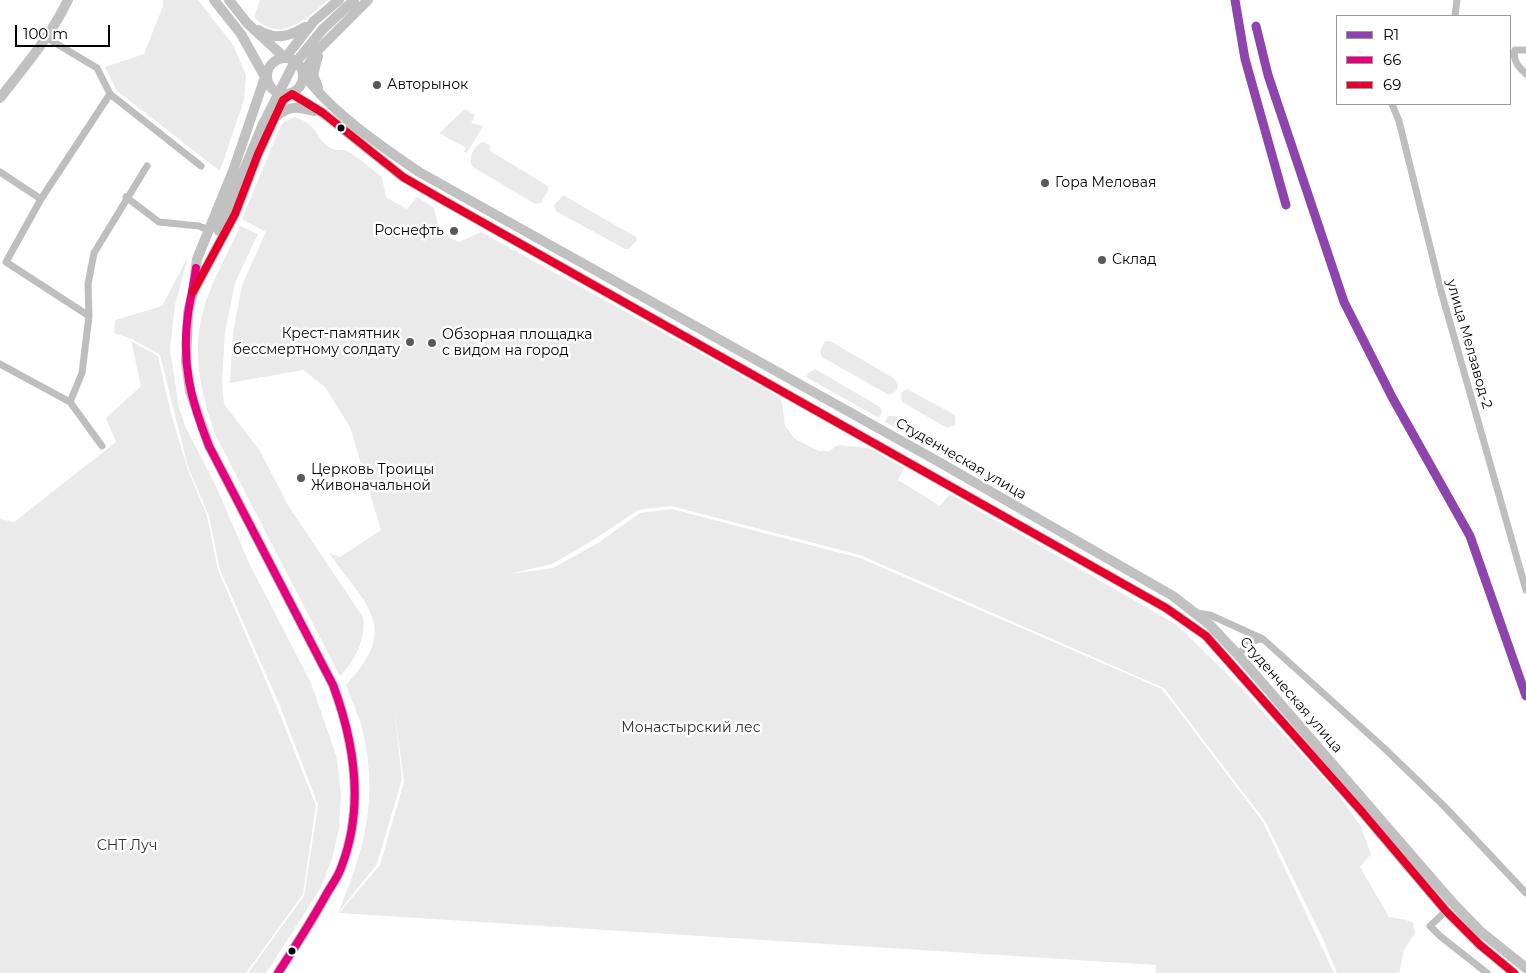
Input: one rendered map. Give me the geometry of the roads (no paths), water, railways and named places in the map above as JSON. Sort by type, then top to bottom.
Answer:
[{"type":"main road","points":[[0,98],[47,38],[68,0]]},
{"type":"main road","points":[[214,0],[241,34],[267,83],[274,90],[292,94]]},
{"type":"main road","points":[[229,0],[247,23],[285,58],[299,66],[304,73]]},
{"type":"main road","points":[[247,23],[262,32],[292,36],[339,0]]},
{"type":"main road","points":[[278,973],[307,929],[341,869],[352,829],[356,777],[347,723],[334,685],[209,446],[197,416],[190,391],[186,362],[188,313],[194,292],[263,124],[292,67],[323,29],[354,0]]},
{"type":"main road","points":[[194,292],[235,214],[283,100],[292,94],[302,83],[304,73],[314,54],[368,0]]},
{"type":"main road","points":[[194,292],[197,259],[234,171],[265,77],[272,62],[285,58],[314,21]]},
{"type":"main road","points":[[332,103],[315,84],[315,64],[320,54],[344,24]]},
{"type":"main road","name":"Студенческая улица","points":[[304,73],[312,86],[382,146],[418,172],[939,462],[1173,596],[1195,613],[1240,656],[1452,902],[1481,932],[1526,968]]},
{"type":"main road","name":"Студенческая улица","points":[[292,94],[323,113],[375,156],[404,177],[441,200],[1166,608],[1206,636],[1356,805],[1446,911],[1480,945],[1514,973]]},
{"type":"main road","points":[[274,118],[284,109],[294,106],[323,113]]},
{"type":"main road","points":[[375,156],[382,146]]},
{"type":"main road","points":[[1446,911],[1452,902]]},
{"type":"street","points":[[1455,15],[1457,0]]},
{"type":"street","points":[[47,38],[97,68],[110,94],[201,166]]},
{"type":"street","points":[[1519,68],[1514,54],[1515,50],[1523,50]]},
{"type":"street","points":[[1511,62],[1526,74]]},
{"type":"street","points":[[88,316],[6,262],[41,199],[110,94]]},
{"type":"street","name":"улица Мелзавод-2","points":[[1392,105],[1399,121],[1441,291],[1526,590]]},
{"type":"street","points":[[70,402],[82,373],[88,316],[88,284],[94,252],[126,197],[147,166]]},
{"type":"street","points":[[0,172],[41,199]]},
{"type":"street","points":[[126,197],[158,222],[199,226],[209,230]]},
{"type":"street","points":[[0,364],[70,402],[102,446]]},
{"type":"street","points":[[1195,613],[1210,615],[1263,638],[1384,748],[1444,806],[1526,893]]},
{"type":"street","points":[[1240,656],[1242,649],[1252,640],[1263,638]]},
{"type":"street","points":[[1446,911],[1430,926],[1487,973]]},
{"type":"place","name":"Авторынок","points":[[377,85]]},
{"type":"place","name":"Гора Меловая","points":[[1045,183]]},
{"type":"place","name":"Роснефть","points":[[454,231]]},
{"type":"place","name":"Склад","points":[[1102,260]]},
{"type":"place","name":"Крест-памятник бессмертному солдату","points":[[410,342]]},
{"type":"place","name":"Обзорная площадка с видом на город","points":[[432,343]]},
{"type":"place","name":"Церковь Троицы Живоначальной","points":[[301,478]]},
{"type":"park label","name":"Монастырский лес","points":[[691,728]]},
{"type":"park label","name":"СНТ Луч","points":[[127,846]]}]
